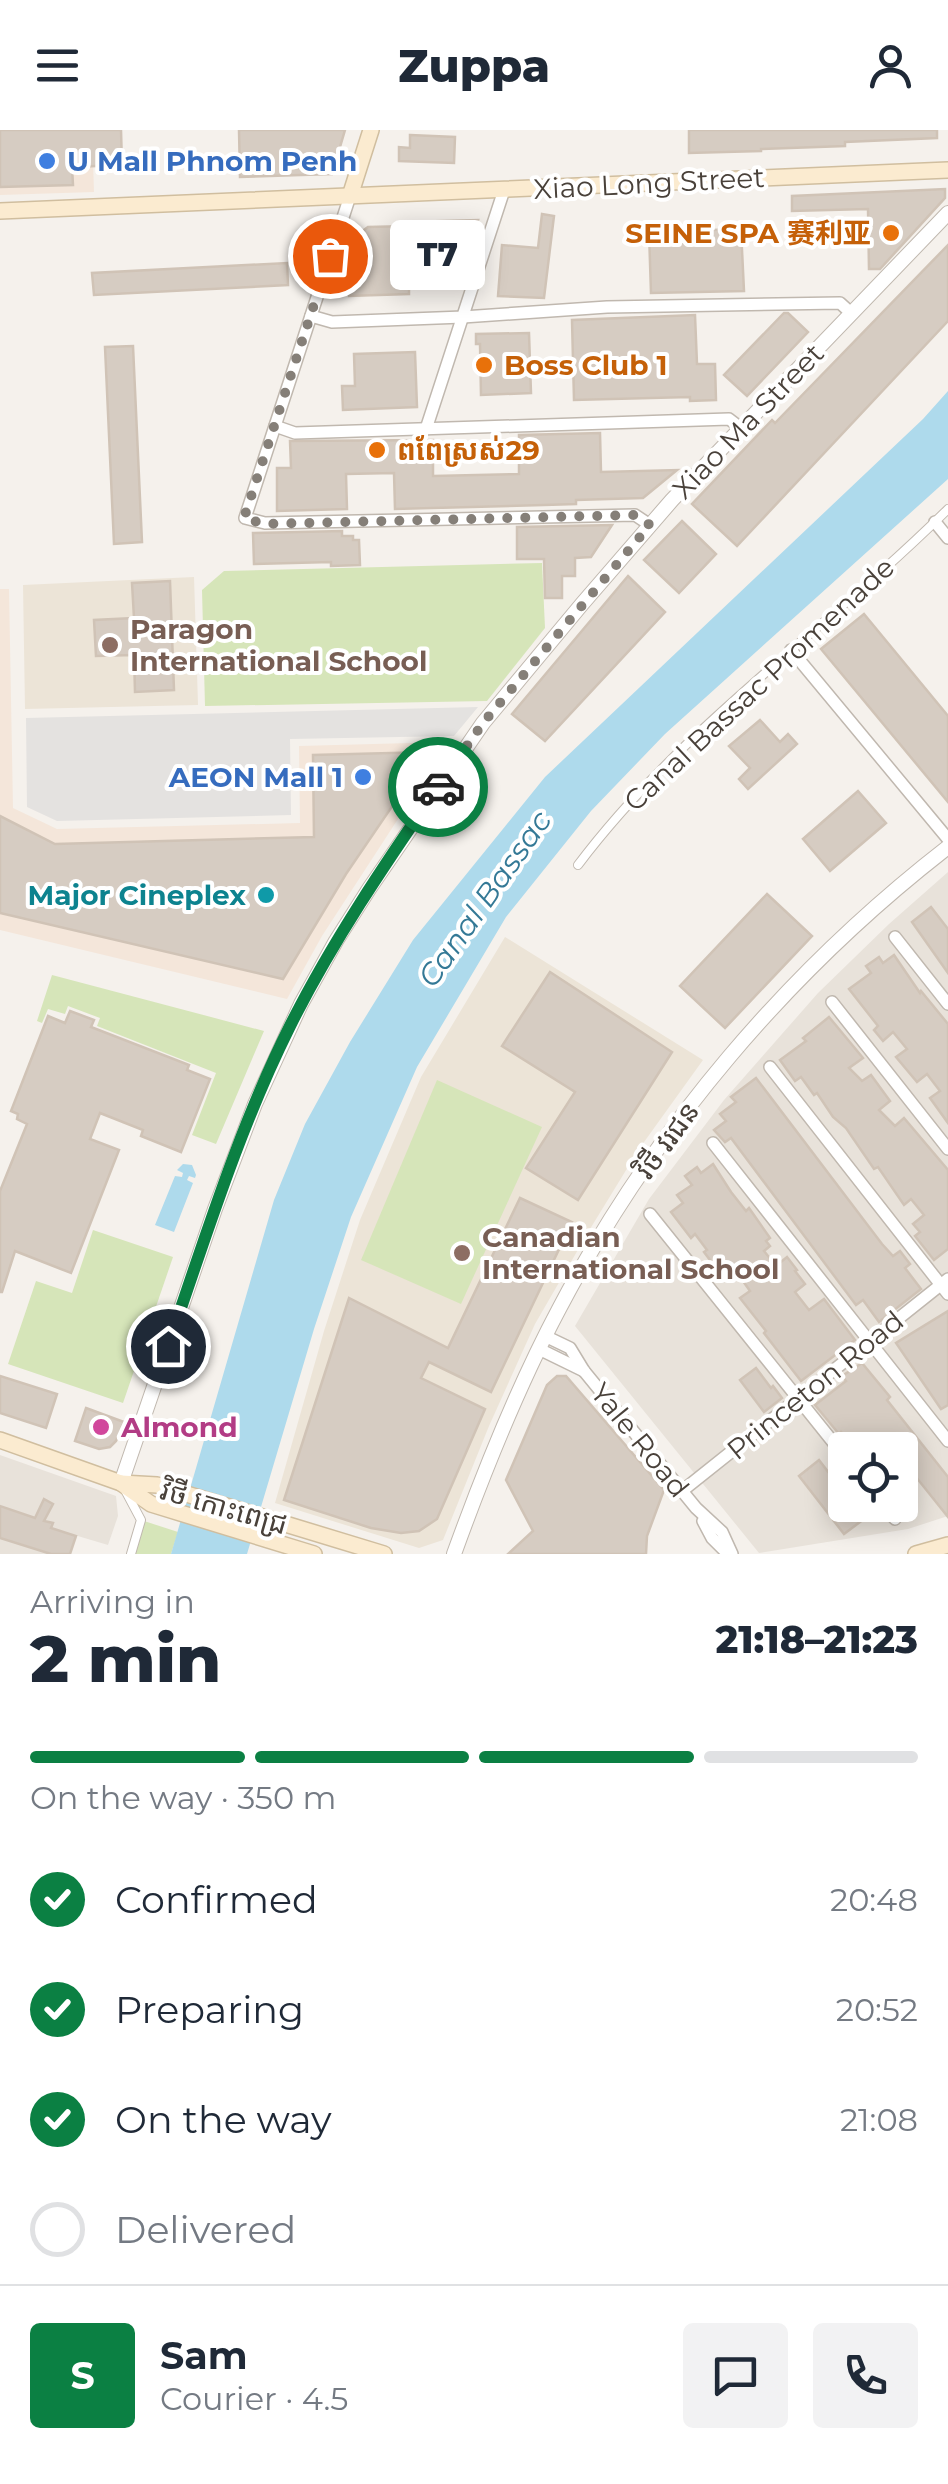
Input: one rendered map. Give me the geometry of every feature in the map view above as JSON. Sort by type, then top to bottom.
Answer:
[{"type":"main road","points":[[350,196],[371,130]]},
{"type":"main road","name":"Xiao Long Street","points":[[0,211],[948,170]]},
{"type":"main road","name":"វិថី កោះពេជ្រ","points":[[0,1440],[121,1483],[151,1504],[314,1554]]},
{"type":"main road","name":"វិថី កោះពេជ្រ","points":[[121,1483],[157,1485],[384,1554]]},
{"type":"main road","points":[[916,1554],[948,1545]]},
{"type":"street","points":[[426,428],[504,190]]},
{"type":"street","points":[[350,196],[244,518],[264,524],[634,515],[650,525]]},
{"type":"street","name":"Xiao Ma Street","points":[[121,1483],[255,1104],[318,972],[370,888],[483,723],[650,525],[948,213]]},
{"type":"street","points":[[311,316],[332,322],[607,308],[840,303],[852,313]]},
{"type":"street","points":[[275,426],[294,433],[730,419],[742,429]]},
{"type":"street","name":"Canal Bassac Promenade","points":[[578,865],[606,828],[681,748],[948,508]]},
{"type":"street","points":[[935,522],[948,538]]},
{"type":"street","points":[[790,650],[948,839]]},
{"type":"street","name":"វិថី វរជន","points":[[454,1554],[504,1424],[542,1343],[611,1220],[672,1132],[759,1021],[820,958],[948,848]]},
{"type":"street","points":[[894,937],[948,1004]]},
{"type":"street","points":[[832,1002],[948,1149]]},
{"type":"street","points":[[770,1067],[946,1286]]},
{"type":"street","points":[[714,1143],[948,1440]]},
{"type":"street","points":[[650,1214],[828,1436]]},
{"type":"street","name":"Princeton Road","points":[[682,1491],[946,1286]]},
{"type":"street","name":"Yale Road","points":[[542,1343],[570,1348],[584,1371],[696,1508],[722,1532],[730,1554]]},
{"type":"street","points":[[121,1483],[142,1520],[130,1554]]},
{"type":"shaded area","name":"U Mall Phnom Penh","points":[[0,130],[92,130],[94,192],[0,195]]},
{"type":"shaded area","name":"Paragon International School","points":[[194,577],[198,705],[25,709],[23,585]]},
{"type":"shaded area","name":"AEON Mall 1","points":[[0,589],[9,589],[13,808],[57,829],[300,823],[299,746],[448,742],[322,936],[287,999],[0,930]]},
{"type":"shaded area","points":[[478,707],[454,736],[290,739],[291,815],[57,821],[27,807],[26,718]]},
{"type":"shaded area","points":[[948,872],[948,1516],[908,1529],[759,1553],[575,1326],[649,1199],[724,1100],[818,993]]},
{"type":"shaded area","name":"Canadian International School","points":[[505,937],[703,1060],[639,1149],[535,1324],[443,1540],[419,1548],[275,1503],[360,1220],[421,1077]]},
{"type":"shaded area","points":[[0,1455],[116,1496],[118,1516],[108,1545],[71,1534],[65,1554],[0,1554]]},
{"type":"green space","points":[[542,563],[545,628],[487,701],[205,706],[202,590],[224,571]]},
{"type":"green space","points":[[52,975],[264,1031],[216,1144],[192,1135],[216,1073],[97,1026],[100,1018],[68,1006],[65,1014],[48,1009],[42,1023],[37,1021]]},
{"type":"green space","points":[[437,1080],[542,1127],[461,1304],[361,1260]]},
{"type":"green space","points":[[93,1230],[173,1257],[123,1403],[8,1364],[36,1281],[72,1293]]},
{"type":"green space","points":[[141,1520],[178,1532],[171,1554],[131,1554]]},
{"type":"water","name":"Canal Bassac","points":[[948,391],[948,479],[665,734],[591,811],[506,917],[417,1067],[351,1217],[247,1554],[171,1554],[274,1200],[305,1124],[413,940],[545,777]]},
{"type":"water","points":[[183,1164],[192,1165],[196,1175],[187,1180],[193,1183],[174,1232],[155,1225],[175,1176],[182,1177],[183,1173],[177,1170]]},
{"type":"building","name":"U Mall Phnom Penh","points":[[0,130],[121,130],[122,165],[72,167],[73,185],[0,187]]},
{"type":"building","points":[[239,130],[345,130],[332,174],[240,177]]},
{"type":"building","points":[[689,130],[937,130],[937,138],[689,153]]},
{"type":"building","points":[[410,135],[455,137],[454,163],[399,161],[399,147],[410,148]]},
{"type":"building","name":"SEINE SPA 赛利亚","points":[[945,189],[945,198],[880,269],[869,269],[868,209],[792,211],[792,196]]},
{"type":"building","points":[[542,214],[554,216],[544,298],[498,296],[502,245],[538,248]]},
{"type":"building","points":[[478,220],[470,243],[453,243],[453,259],[433,260],[433,273],[409,274],[409,294],[349,296],[348,273],[357,235],[368,227]]},
{"type":"building","points":[[741,229],[744,291],[651,293],[649,232]]},
{"type":"building","points":[[948,245],[948,321],[737,546],[692,504]]},
{"type":"building","points":[[287,263],[288,285],[94,295],[92,273]]},
{"type":"building","points":[[784,313],[808,332],[747,396],[724,375]]},
{"type":"building","points":[[695,315],[697,364],[715,364],[716,400],[574,400],[572,320]]},
{"type":"building","points":[[529,333],[531,393],[481,395],[480,344],[476,344],[476,334]]},
{"type":"building","points":[[133,346],[142,542],[114,544],[105,347]]},
{"type":"building","points":[[415,352],[417,407],[343,410],[342,386],[355,386],[354,354]]},
{"type":"building","points":[[600,433],[601,472],[677,470],[643,498],[576,500],[576,504],[395,509],[394,473],[346,474],[347,509],[277,511],[277,468],[291,468],[290,441],[433,440],[433,476],[519,474],[519,435]]},
{"type":"building","points":[[682,521],[716,554],[679,593],[644,560]]},
{"type":"building","points":[[612,525],[591,557],[575,558],[575,576],[562,576],[562,598],[545,598],[544,559],[517,559],[517,527]]},
{"type":"building","points":[[342,531],[342,536],[359,540],[360,565],[254,564],[253,533]]},
{"type":"building","points":[[628,576],[665,612],[545,741],[512,714]]},
{"type":"building","points":[[170,581],[174,690],[135,692],[134,655],[96,656],[94,620],[134,618],[132,583]]},
{"type":"building","points":[[864,614],[948,716],[948,802],[821,649]]},
{"type":"building","points":[[760,720],[780,742],[788,734],[797,744],[748,789],[739,779],[750,768],[729,746]]},
{"type":"building","name":"AEON Mall 1","points":[[429,752],[346,874],[283,979],[0,913],[0,816],[55,844],[314,837],[313,755]]},
{"type":"building","points":[[858,791],[886,823],[830,871],[803,839]]},
{"type":"building","points":[[767,894],[812,936],[725,1028],[680,986]]},
{"type":"building","points":[[931,907],[948,929],[948,973],[912,922]]},
{"type":"building","points":[[894,955],[948,1024],[948,1123],[930,1098],[940,1091],[927,1074],[917,1082],[896,1057],[907,1049],[893,1032],[883,1041],[874,1030],[878,1026],[849,989],[871,973],[866,966],[879,957],[883,963]]},
{"type":"building","points":[[550,972],[672,1052],[578,1200],[526,1168],[575,1092],[502,1046]]},
{"type":"building","points":[[70,1011],[94,1020],[91,1027],[189,1065],[187,1070],[210,1079],[181,1152],[141,1136],[143,1130],[100,1113],[90,1139],[119,1150],[71,1273],[15,1251],[0,1292],[0,1191],[27,1124],[11,1111],[48,1016],[65,1023]]},
{"type":"building","points":[[829,1017],[863,1058],[849,1068],[862,1081],[871,1075],[890,1101],[879,1110],[895,1126],[904,1118],[948,1170],[948,1249],[934,1260],[915,1236],[920,1232],[913,1224],[924,1215],[911,1199],[904,1205],[817,1093],[814,1095],[801,1077],[795,1081],[780,1060]]},
{"type":"building","points":[[756,1078],[882,1244],[893,1256],[900,1251],[910,1264],[905,1268],[921,1289],[879,1322],[863,1300],[856,1305],[731,1138],[725,1142],[714,1130],[726,1121],[720,1114],[736,1102],[731,1097]]},
{"type":"building","points":[[713,1164],[770,1238],[766,1241],[770,1246],[764,1251],[776,1266],[787,1257],[797,1270],[805,1284],[795,1292],[809,1310],[824,1299],[855,1340],[801,1381],[740,1298],[750,1291],[736,1271],[725,1280],[695,1234],[691,1238],[671,1212],[683,1203],[677,1195],[692,1185],[685,1176],[697,1167],[701,1173]]},
{"type":"building","points":[[520,1198],[572,1222],[491,1392],[429,1362],[421,1378],[485,1409],[437,1519],[419,1531],[401,1533],[371,1528],[284,1500],[349,1298],[448,1348]]},
{"type":"building","points":[[948,1311],[948,1405],[941,1409],[896,1343]]},
{"type":"building","points":[[862,1363],[912,1432],[837,1432],[815,1405],[846,1381],[842,1376]]},
{"type":"building","points":[[756,1368],[782,1398],[764,1412],[740,1380]]},
{"type":"building","points":[[0,1376],[57,1394],[46,1428],[0,1413]]},
{"type":"building","points":[[557,1376],[566,1376],[664,1490],[647,1536],[646,1554],[508,1554],[533,1531],[506,1480],[547,1385]]},
{"type":"building","name":"Almond","points":[[86,1408],[124,1422],[110,1447],[99,1449],[75,1441]]},
{"type":"building","points":[[918,1439],[948,1477],[948,1517],[918,1480]]},
{"type":"building","points":[[819,1460],[828,1472],[828,1513],[799,1476]]},
{"type":"building","points":[[44,1499],[53,1504],[44,1521],[53,1523],[51,1528],[76,1536],[70,1554],[51,1554],[0,1538],[0,1506],[35,1518]]},
{"type":"building","points":[[835,1522],[860,1522],[844,1534]]},
{"type":"way so far","points":[[330,256],[244,518],[264,524],[634,515],[650,525],[483,723],[438,787]]},
{"type":"place","name":"U Mall Phnom Penh","points":[[47,161]]},
{"type":"place","name":"SEINE SPA 赛利亚","points":[[891,233]]},
{"type":"place","name":"T7","points":[[330,256]]},
{"type":"place","name":"Boss Club 1","points":[[484,365]]},
{"type":"place","name":"ពពែស្រស់29","points":[[377,450]]},
{"type":"place","name":"Paragon International School","points":[[110,645]]},
{"type":"place","name":"AEON Mall 1","points":[[363,777]]},
{"type":"place","name":"Major Cineplex","points":[[266,895]]},
{"type":"place","name":"Canadian International School","points":[[462,1253]]},
{"type":"place","name":"Almond","points":[[101,1427]]},
{"type":"route","points":[[168,1346],[255,1104],[288,1030],[336,941],[438,787]]}]
